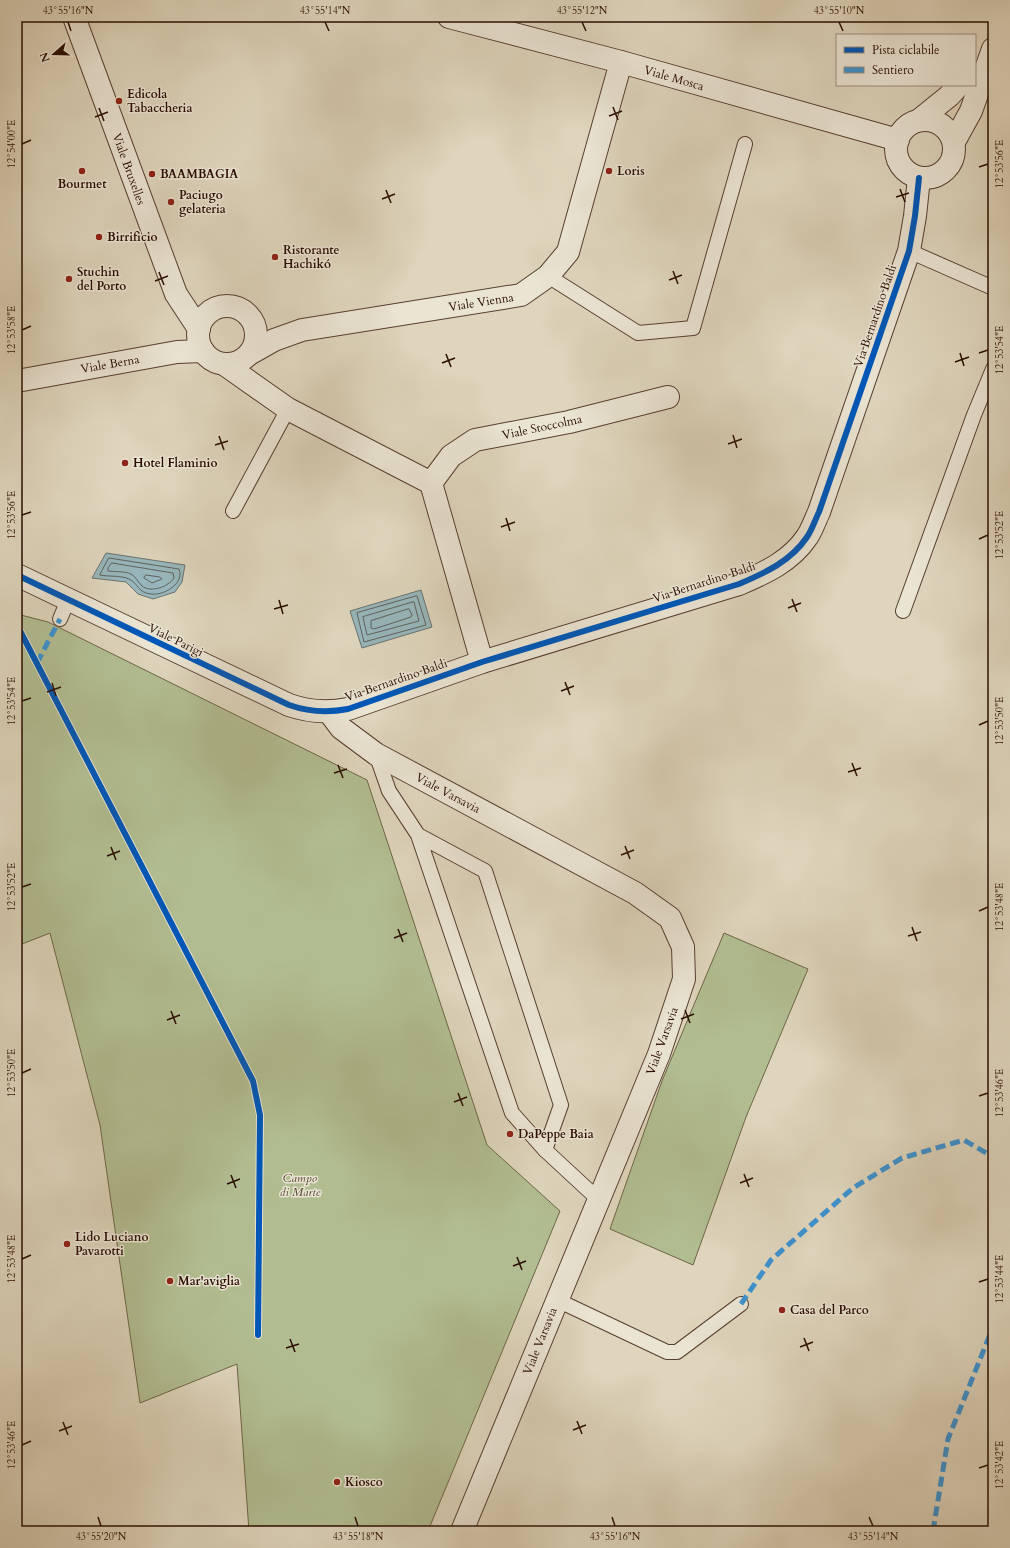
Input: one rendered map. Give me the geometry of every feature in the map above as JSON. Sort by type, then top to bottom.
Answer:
[{"type":"street","name":"Viale Bruxelles","points":[[74,17],[176,294],[199,329]]},
{"type":"street","name":"Viale Mosca","points":[[449,17],[620,62],[898,140]]},
{"type":"street","points":[[976,66],[993,48]]},
{"type":"street","points":[[958,86],[949,96],[918,121],[905,128],[898,140],[896,153],[900,163],[908,172],[919,178],[934,178],[947,169],[954,156],[954,142],[971,111],[993,48]]},
{"type":"street","name":"Viale Vienna","points":[[302,330],[521,295],[548,276],[568,252],[620,62]]},
{"type":"street","points":[[918,121],[933,121],[946,128],[954,142]]},
{"type":"street","name":"Via Bernardino Baldi","points":[[329,712],[348,709],[482,662],[739,584],[768,572],[790,557],[808,537],[819,512],[909,251],[916,216],[919,178]]},
{"type":"street","points":[[302,330],[274,324],[236,307],[227,306],[217,308],[202,320],[198,337],[203,352],[216,362],[224,364],[288,409],[431,483],[482,662]]},
{"type":"street","points":[[245,312],[252,318],[257,336],[251,353]]},
{"type":"street","points":[[224,364],[239,362],[251,353],[274,340],[302,330]]},
{"type":"street","name":"Viale Berna","points":[[17,381],[171,353],[203,352]]},
{"type":"street","name":"Viale Stoccolma","points":[[431,483],[451,456],[475,440],[569,422],[668,397]]},
{"type":"street","name":"Viale Parigi","points":[[17,575],[64,609],[289,705],[306,711],[329,712]]},
{"type":"street","name":"Viale Varsavia","points":[[329,712],[341,728],[376,754],[635,893],[670,918],[683,947],[684,979],[659,1054],[462,1531]]},
{"type":"lane","points":[[548,276],[638,333],[693,328],[745,144]]},
{"type":"lane","points":[[909,251],[993,288]]},
{"type":"lane","points":[[903,611],[993,369]]},
{"type":"lane","points":[[233,511],[288,409]]},
{"type":"lane","points":[[376,754],[389,791],[418,835],[512,1113],[545,1150],[598,1200]]},
{"type":"lane","points":[[418,835],[485,871],[561,1104],[545,1150]]},
{"type":"lane","points":[[557,1300],[666,1352],[677,1352],[741,1304]]},
{"type":"green space","name":"Campo di Marte","points":[[17,614],[48,622],[367,780],[487,1145],[560,1211],[428,1531],[249,1531],[237,1364],[140,1403],[100,1125],[50,933],[17,946]]},
{"type":"green space","points":[[724,933],[808,969],[746,1117],[693,1265],[610,1229],[662,1081]]},
{"type":"water","points":[[106,553],[185,565],[182,582],[175,592],[153,599],[138,594],[126,582],[92,578]]},
{"type":"water","points":[[421,590],[432,627],[362,648],[350,611]]},
{"type":"marked path","points":[[37,663],[60,619]]},
{"type":"marked path","points":[[741,1304],[771,1260],[853,1188],[902,1158],[964,1140],[993,1157]]},
{"type":"marked path","points":[[933,1531],[948,1439],[993,1327]]},
{"type":"cycle path","points":[[17,575],[289,705],[304,709],[325,711],[348,709],[482,662],[749,580],[768,571],[793,553],[809,534],[819,512],[909,251],[919,178]]},
{"type":"cycle path","points":[[17,625],[253,1081],[260,1115],[258,1335]]},
{"type":"place","name":"Edicola Tabaccheria","points":[[119,101]]},
{"type":"place","name":"Bourmet","points":[[82,171]]},
{"type":"place","name":"Loris","points":[[609,171]]},
{"type":"place","name":"BAAMBAGIA","points":[[152,174]]},
{"type":"place","name":"Paciugo gelateria","points":[[171,202]]},
{"type":"place","name":"Birrificio","points":[[99,237]]},
{"type":"place","name":"Ristorante Hachikó","points":[[275,257]]},
{"type":"place","name":"Stuchin del Porto","points":[[69,279]]},
{"type":"place","name":"Hotel Flaminio","points":[[125,463]]},
{"type":"place","name":"DaPeppe Baia","points":[[510,1134]]},
{"type":"place","name":"Lido Luciano Pavarotti","points":[[67,1244]]},
{"type":"place","name":"Mar'aviglia","points":[[170,1281]]},
{"type":"place","name":"Casa del Parco","points":[[782,1310]]},
{"type":"place","name":"Kiosco","points":[[337,1482]]}]
